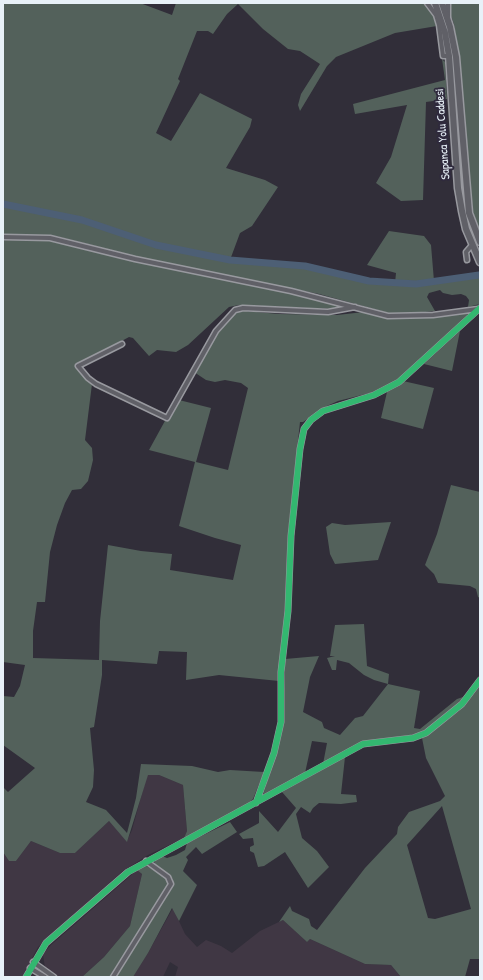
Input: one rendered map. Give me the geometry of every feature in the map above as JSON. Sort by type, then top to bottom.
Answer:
[{"type":"highway","name":"Sapanca Yolu Caddesi","points":[[435,3],[445,33],[458,188],[466,228],[480,262]]},
{"type":"highway","name":"Sapanca Yolu Caddesi","points":[[442,3],[447,17],[456,57],[469,213],[480,242]]},
{"type":"street","points":[[427,3],[436,15],[446,56]]},
{"type":"street","points":[[447,17],[448,3]]},
{"type":"street","points":[[3,237],[50,238],[135,259],[291,291],[395,316],[433,315],[479,308]]},
{"type":"street","points":[[467,260],[466,252],[472,244]]},
{"type":"street","points":[[122,344],[78,366],[88,378],[96,384],[168,418],[216,331],[235,310],[243,308],[328,312],[343,311],[356,307]]},
{"type":"street","points":[[256,803],[274,753],[281,722],[281,672],[288,611],[290,536],[299,453],[304,429],[311,420],[323,411],[374,395],[399,382],[479,308]]},
{"type":"street","points":[[26,977],[33,962],[46,943],[124,875],[146,861],[363,744],[414,738],[426,733],[462,704],[480,680]]},
{"type":"street","points":[[113,977],[171,884],[168,877],[146,861]]},
{"type":"street","points":[[33,962],[54,977]]},
{"type":"street","points":[[30,968],[45,977]]},
{"type":"shaded area","points":[[3,3],[140,3],[172,15],[176,3],[423,3],[434,14],[437,26],[395,33],[336,57],[327,66],[300,111],[298,105],[301,94],[320,64],[300,51],[288,49],[263,29],[238,4],[227,14],[213,34],[208,31],[197,31],[178,79],[180,81],[156,133],[171,141],[200,93],[252,119],[250,127],[226,168],[265,180],[278,187],[252,226],[240,233],[230,260],[305,266],[369,281],[395,283],[396,273],[367,265],[389,231],[424,236],[431,245],[434,281],[479,275],[480,304],[468,307],[469,300],[466,296],[461,294],[452,295],[443,293],[440,290],[429,293],[427,297],[435,311],[396,315],[319,294],[162,263],[56,236],[3,234]]},
{"type":"shaded area","points":[[451,3],[480,3],[480,232],[473,212],[461,74],[454,24],[450,13]]},
{"type":"shaded area","points":[[442,59],[445,62],[447,99],[426,102],[423,200],[401,201],[376,183],[391,157],[407,105],[355,114],[353,104],[445,80]]},
{"type":"shaded area","points":[[41,239],[155,265],[273,289],[346,307],[332,309],[239,305],[229,307],[188,345],[176,352],[157,350],[149,356],[133,338],[129,337],[76,366],[92,384],[85,440],[92,448],[93,460],[88,481],[81,489],[72,490],[65,503],[57,525],[50,552],[45,602],[37,602],[33,631],[33,658],[99,660],[100,621],[108,545],[141,551],[172,554],[170,570],[233,580],[241,545],[179,526],[195,462],[149,450],[166,419],[168,420],[179,400],[211,408],[196,462],[228,470],[248,388],[241,383],[225,380],[215,382],[206,380],[194,372],[221,328],[237,312],[245,311],[279,314],[337,315],[364,312],[396,319],[467,313],[468,315],[403,376],[384,388],[338,401],[327,406],[303,422],[300,422],[288,534],[286,606],[279,681],[219,675],[186,680],[187,652],[159,651],[157,664],[102,660],[102,675],[94,727],[90,728],[94,770],[93,787],[86,802],[106,810],[127,833],[136,798],[141,764],[192,766],[218,772],[230,770],[264,772],[253,799],[248,804],[184,838],[187,831],[183,785],[159,775],[148,775],[127,842],[109,821],[75,853],[60,853],[31,841],[16,861],[9,861],[3,852],[3,787],[8,792],[35,768],[3,745],[3,696],[14,697],[20,686],[25,665],[3,662],[3,240]]},
{"type":"shaded area","points":[[460,331],[452,371],[424,364]]},
{"type":"shaded area","points":[[403,381],[434,388],[423,429],[381,418],[387,392]]},
{"type":"shaded area","points":[[451,485],[480,492],[480,598],[478,597],[476,589],[470,586],[438,583],[434,574],[425,565],[437,534]]},
{"type":"shaded area","points":[[391,522],[378,560],[335,564],[330,554],[326,527],[332,523],[345,525]]},
{"type":"shaded area","points":[[364,624],[367,666],[389,674],[388,684],[364,675],[349,663],[337,660],[336,670],[332,670],[327,658],[335,656],[330,656],[335,625]]},
{"type":"shaded area","points":[[319,656],[310,677],[303,712],[322,722],[324,728],[340,735],[355,718],[363,716],[388,684],[420,691],[414,728],[420,729],[457,699],[466,696],[442,719],[419,734],[363,742],[323,764],[327,743],[312,741],[305,773],[265,796],[263,795],[280,740],[283,718],[285,659]]},
{"type":"shaded area","points":[[480,685],[480,959],[470,959],[465,977],[401,977],[391,965],[365,964],[310,939],[307,942],[283,920],[279,922],[290,906],[292,911],[309,919],[311,926],[317,930],[365,868],[397,834],[398,827],[409,812],[440,801],[445,796],[426,758],[422,738],[459,711]],"holes":[[[442,806],[471,909],[435,919],[428,918],[407,845]]]},
{"type":"shaded area","points":[[345,757],[341,794],[356,795],[357,802],[341,804],[319,803],[310,813],[301,807],[296,814],[302,838],[317,851],[329,867],[308,888],[285,852],[264,866],[258,867],[254,853],[250,851],[250,847],[254,845],[253,838],[243,839],[239,834],[259,823],[259,811],[278,832],[296,808],[282,792]]},
{"type":"shaded area","points":[[147,775],[159,775],[183,785],[187,831],[184,838],[148,855],[123,871],[38,947],[22,977],[3,977],[3,852],[9,861],[16,861],[31,841],[60,853],[75,853],[109,821],[127,841],[132,830]]},
{"type":"shaded area","points":[[230,822],[237,832],[202,854],[196,847],[186,857],[188,860],[183,871],[197,885],[179,921],[172,908],[148,953],[133,977],[115,977],[173,883],[173,879],[154,865],[155,859],[162,856],[167,858],[176,855],[185,850],[187,843]]},
{"type":"shaded area","points":[[145,865],[167,878],[169,883],[166,889],[111,977],[82,977],[104,957],[130,926],[142,874],[137,870]]},
{"type":"shaded area","points":[[137,870],[142,874],[130,926],[104,957],[82,977],[56,977],[45,968],[43,954],[51,945]]},
{"type":"shaded area","points":[[173,908],[185,934],[197,947],[206,940],[221,946],[232,953],[260,931],[283,920],[307,942],[310,939],[365,964],[391,965],[401,977],[175,977],[178,967],[170,962],[163,977],[133,977]]},
{"type":"waterway","points":[[3,204],[82,220],[156,245],[230,260],[305,266],[369,281],[416,284],[479,275]]},
{"type":"cycle path","points":[[256,803],[274,753],[281,722],[281,672],[288,611],[291,536],[300,449],[304,429],[311,420],[323,411],[374,395],[399,382],[480,308]]},
{"type":"cycle path","points":[[26,977],[46,943],[128,872],[363,744],[413,738],[426,733],[462,704],[480,680]]}]
